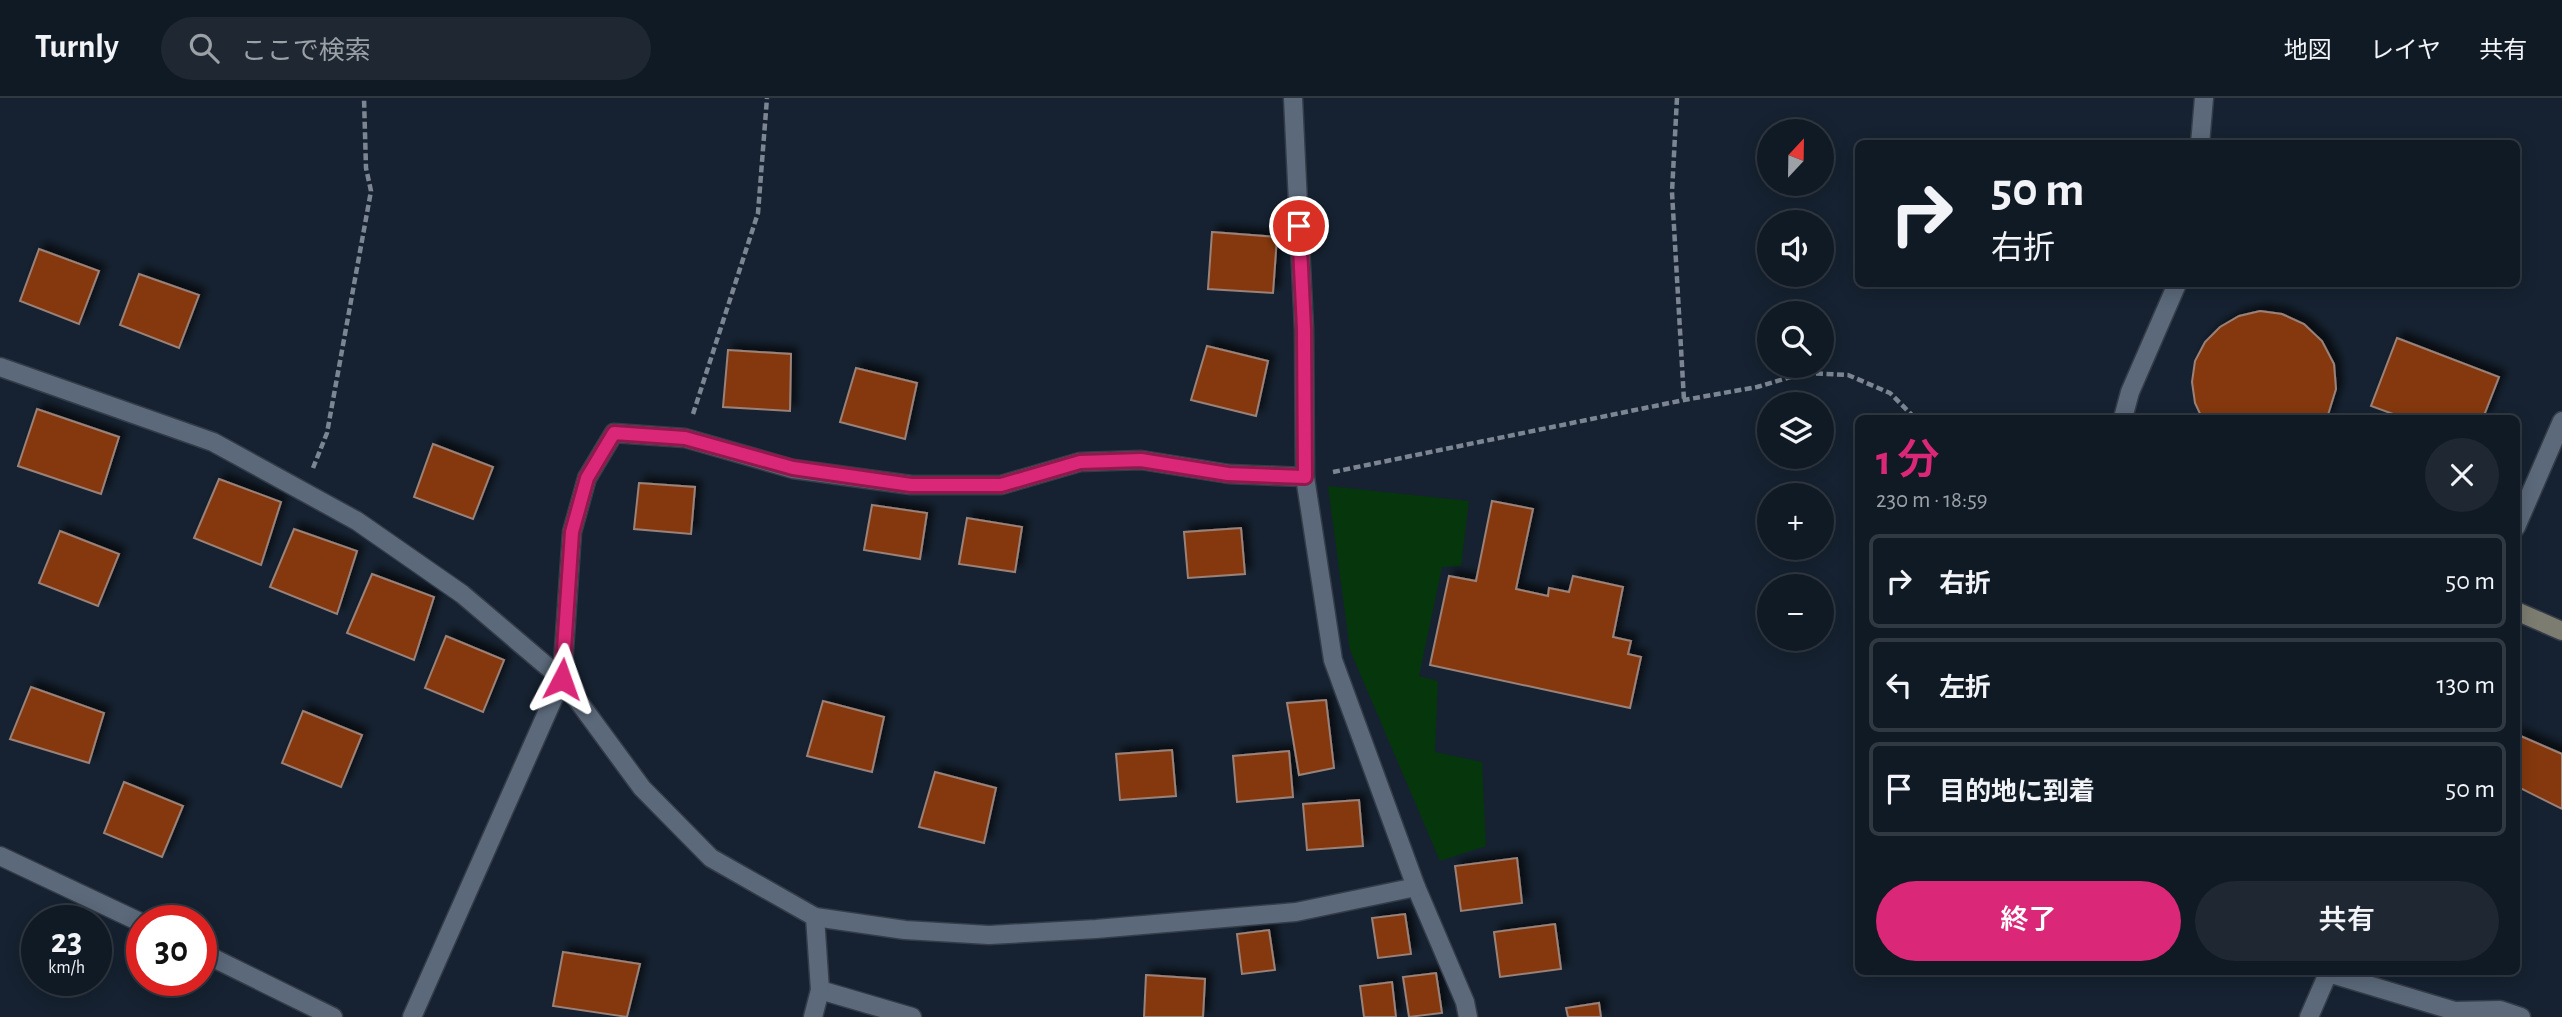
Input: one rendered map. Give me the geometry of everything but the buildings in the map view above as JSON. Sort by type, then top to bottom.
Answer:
[{"type":"street","points":[[1293,98],[1304,329],[1305,477],[1333,660],[1416,887],[1465,1002],[1468,1017]]},
{"type":"street","points":[[2200,140],[2204,98]]},
{"type":"street","points":[[2124,415],[2130,392],[2176,287]]},
{"type":"street","points":[[0,368],[213,442],[357,522],[462,594],[562,679],[642,788],[711,858],[815,917],[905,930],[989,934],[1097,929],[1296,912],[1416,887]]},
{"type":"street","points":[[2520,518],[2562,421]]},
{"type":"street","points":[[412,1017],[562,679],[572,532],[587,478],[614,433],[685,438],[793,468],[911,485],[1001,485],[1080,462],[1141,460],[1228,474],[1305,477]]},
{"type":"street","points":[[2520,613],[2562,631]]},
{"type":"street","points":[[0,856],[126,915]]},
{"type":"street","points":[[813,1017],[820,990],[815,917]]},
{"type":"street","points":[[217,960],[333,1017]]},
{"type":"street","points":[[2309,1017],[2328,975]]},
{"type":"street","points":[[2339,975],[2455,1011],[2500,1010],[2521,1017]]},
{"type":"street","points":[[820,990],[912,1017]]},
{"type":"path","points":[[302,492],[327,433],[371,191],[366,168],[364,98]]},
{"type":"path","points":[[685,438],[758,213],[767,98]]},
{"type":"path","points":[[1677,98],[1672,192],[1684,400]]},
{"type":"path","points":[[1305,477],[1757,387],[1804,373],[1848,376],[1890,393],[1912,415]]},
{"type":"green space","points":[[1328,486],[1469,501],[1461,566],[1442,567],[1419,676],[1438,681],[1435,752],[1482,762],[1486,846],[1440,861],[1350,650]]},
{"type":"route","points":[[562,679],[572,532],[587,478],[614,433],[685,438],[793,468],[911,485],[1001,485],[1080,462],[1141,460],[1228,474],[1305,477],[1304,329],[1299,226]]}]
